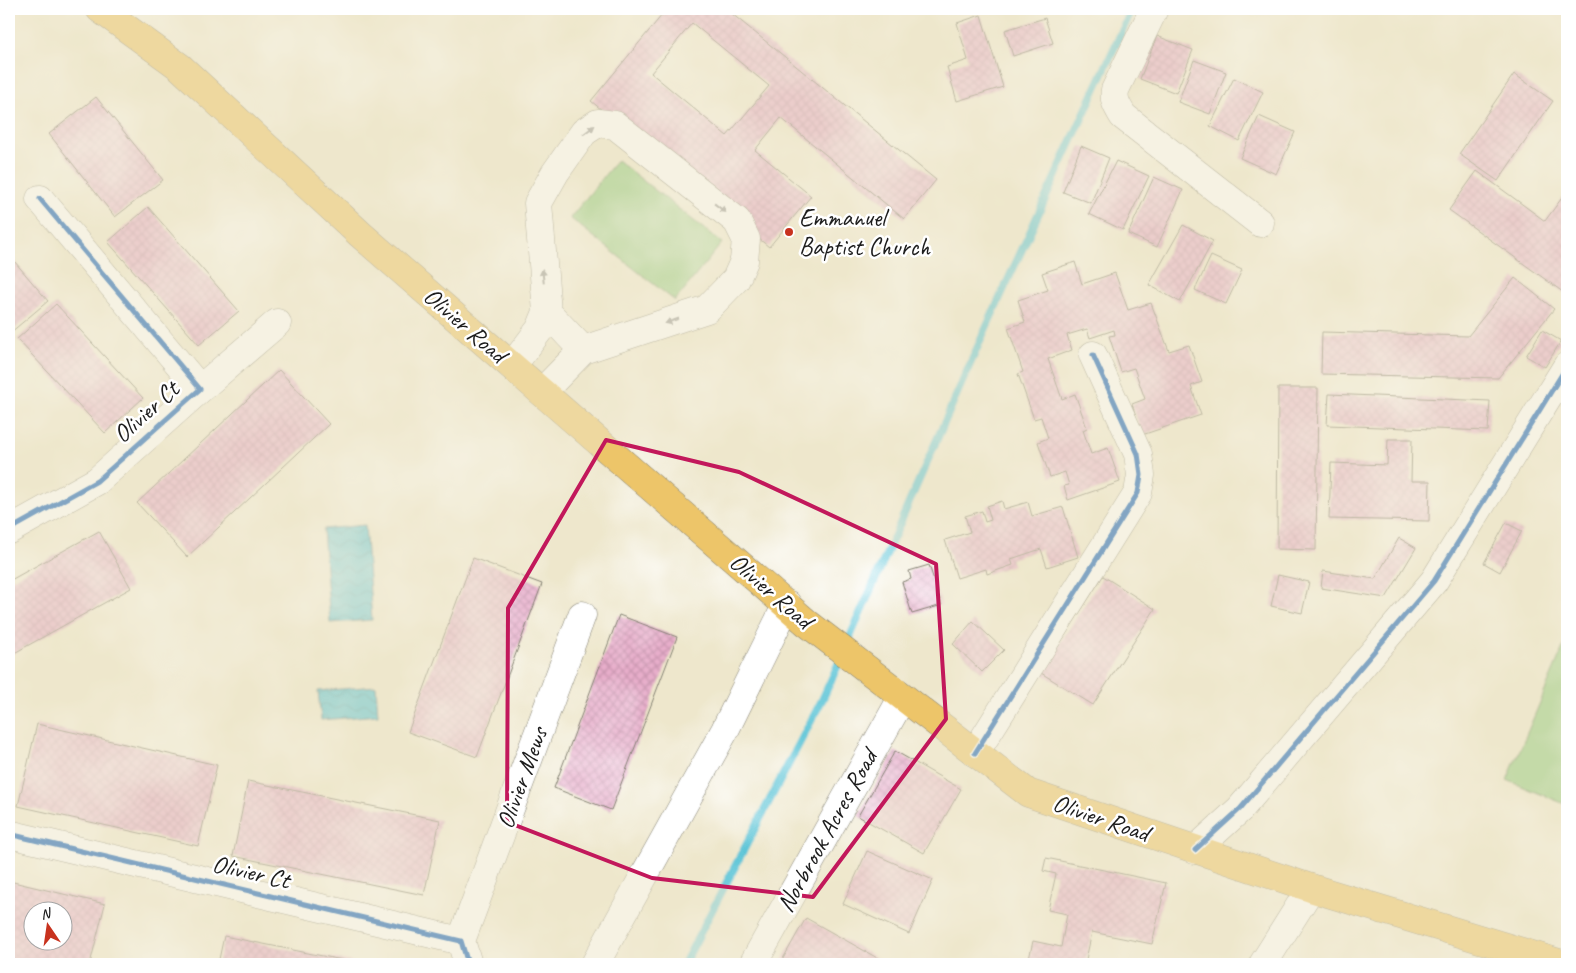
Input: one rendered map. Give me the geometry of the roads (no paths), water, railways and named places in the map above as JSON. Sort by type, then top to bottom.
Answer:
[{"type":"main road","name":"Olivier Road","points":[[100,9],[180,67],[360,234],[806,623],[1028,793],[1311,888],[1562,964]]},
{"type":"street","points":[[1154,9],[1115,90],[1114,98],[1117,106],[1124,116],[1260,223]]},
{"type":"street","points":[[512,366],[540,329],[547,312],[538,203],[555,173],[584,132],[598,123],[615,125],[737,221],[746,239],[744,261],[736,279],[707,309],[583,350],[542,392]]},
{"type":"street","name":"Olivier Ct","points":[[9,530],[97,481],[200,389],[40,198]]},
{"type":"street","points":[[547,312],[583,350]]},
{"type":"street","points":[[200,389],[277,323]]},
{"type":"street","points":[[975,753],[1138,494],[1141,475],[1138,454],[1093,355]]},
{"type":"street","points":[[1195,850],[1240,809],[1434,580],[1567,366]]},
{"type":"street","points":[[595,964],[724,730],[786,604]]},
{"type":"street","name":"Olivier Mews","points":[[465,953],[582,615]]},
{"type":"street","name":"Norbrook Acres Road","points":[[753,964],[902,698]]},
{"type":"street","name":"Olivier Ct","points":[[9,834],[465,953]]},
{"type":"street","points":[[1263,964],[1311,888]]},
{"type":"water","points":[[365,525],[372,620],[330,623],[323,529]]},
{"type":"water","points":[[376,686],[378,715],[321,720],[318,691]]},
{"type":"waterway","points":[[846,646],[982,337],[1132,9]]},
{"type":"waterway","points":[[684,964],[822,700],[842,656]]},
{"type":"place","name":"Emmanuel Baptist Church","points":[[789,232]]}]
